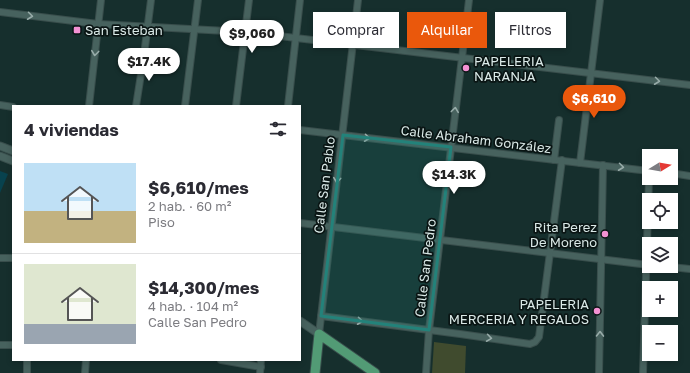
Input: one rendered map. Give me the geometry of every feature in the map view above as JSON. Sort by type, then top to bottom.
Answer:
[{"type":"main road","name":"Calle San Pablo","points":[[315,373],[319,334]]},
{"type":"main road","points":[[319,334],[374,373]]},
{"type":"street","points":[[89,105],[101,0]]},
{"type":"street","points":[[136,105],[151,0]]},
{"type":"street","points":[[185,105],[198,0]]},
{"type":"street","points":[[236,105],[249,0]]},
{"type":"street","points":[[288,105],[300,0]]},
{"type":"street","name":"Calle San Pablo","points":[[357,12],[358,0]]},
{"type":"street","name":"Calle San Pedro","points":[[426,373],[429,330],[469,0]]},
{"type":"street","points":[[580,162],[600,0]]},
{"type":"street","points":[[0,12],[98,24],[245,32],[313,40]]},
{"type":"street","name":"Calle San Pablo","points":[[319,334],[353,48]]},
{"type":"street","points":[[384,48],[690,85]]},
{"type":"street","points":[[0,105],[12,107]]},
{"type":"street","points":[[554,160],[559,120]]},
{"type":"street","name":"Calle Abraham González","points":[[301,130],[642,170]]},
{"type":"street","points":[[0,146],[12,152]]},
{"type":"street","points":[[0,156],[12,161]]},
{"type":"street","points":[[321,316],[530,344],[535,342],[539,337],[562,160]]},
{"type":"street","points":[[599,373],[603,165]]},
{"type":"street","points":[[678,174],[690,176]]},
{"type":"street","points":[[648,237],[649,185]]},
{"type":"street","points":[[301,223],[642,263]]},
{"type":"street","points":[[0,258],[12,258]]},
{"type":"street","points":[[678,268],[690,269]]},
{"type":"street","points":[[643,373],[648,273]]},
{"type":"street","points":[[301,322],[319,334]]},
{"type":"street","points":[[0,345],[12,345]]},
{"type":"street","points":[[27,361],[27,373]]},
{"type":"street","points":[[85,373],[86,361]]},
{"type":"street","points":[[227,361],[261,367]]},
{"type":"highlighted area","points":[[343,135],[451,147],[429,330],[321,316]]},
{"type":"green space","points":[[434,342],[466,346],[465,373],[432,373]]},
{"type":"building","points":[[0,171],[8,174],[0,193]]},
{"type":"place","name":"San Esteban","points":[[77,30]]},
{"type":"place","name":"PAPELERIA NARANJA","points":[[466,68]]},
{"type":"place","name":"Rita Perez De Moreno","points":[[605,234]]},
{"type":"place","name":"PAPELERIA MERCERIA Y REGALOS","points":[[597,311]]}]
